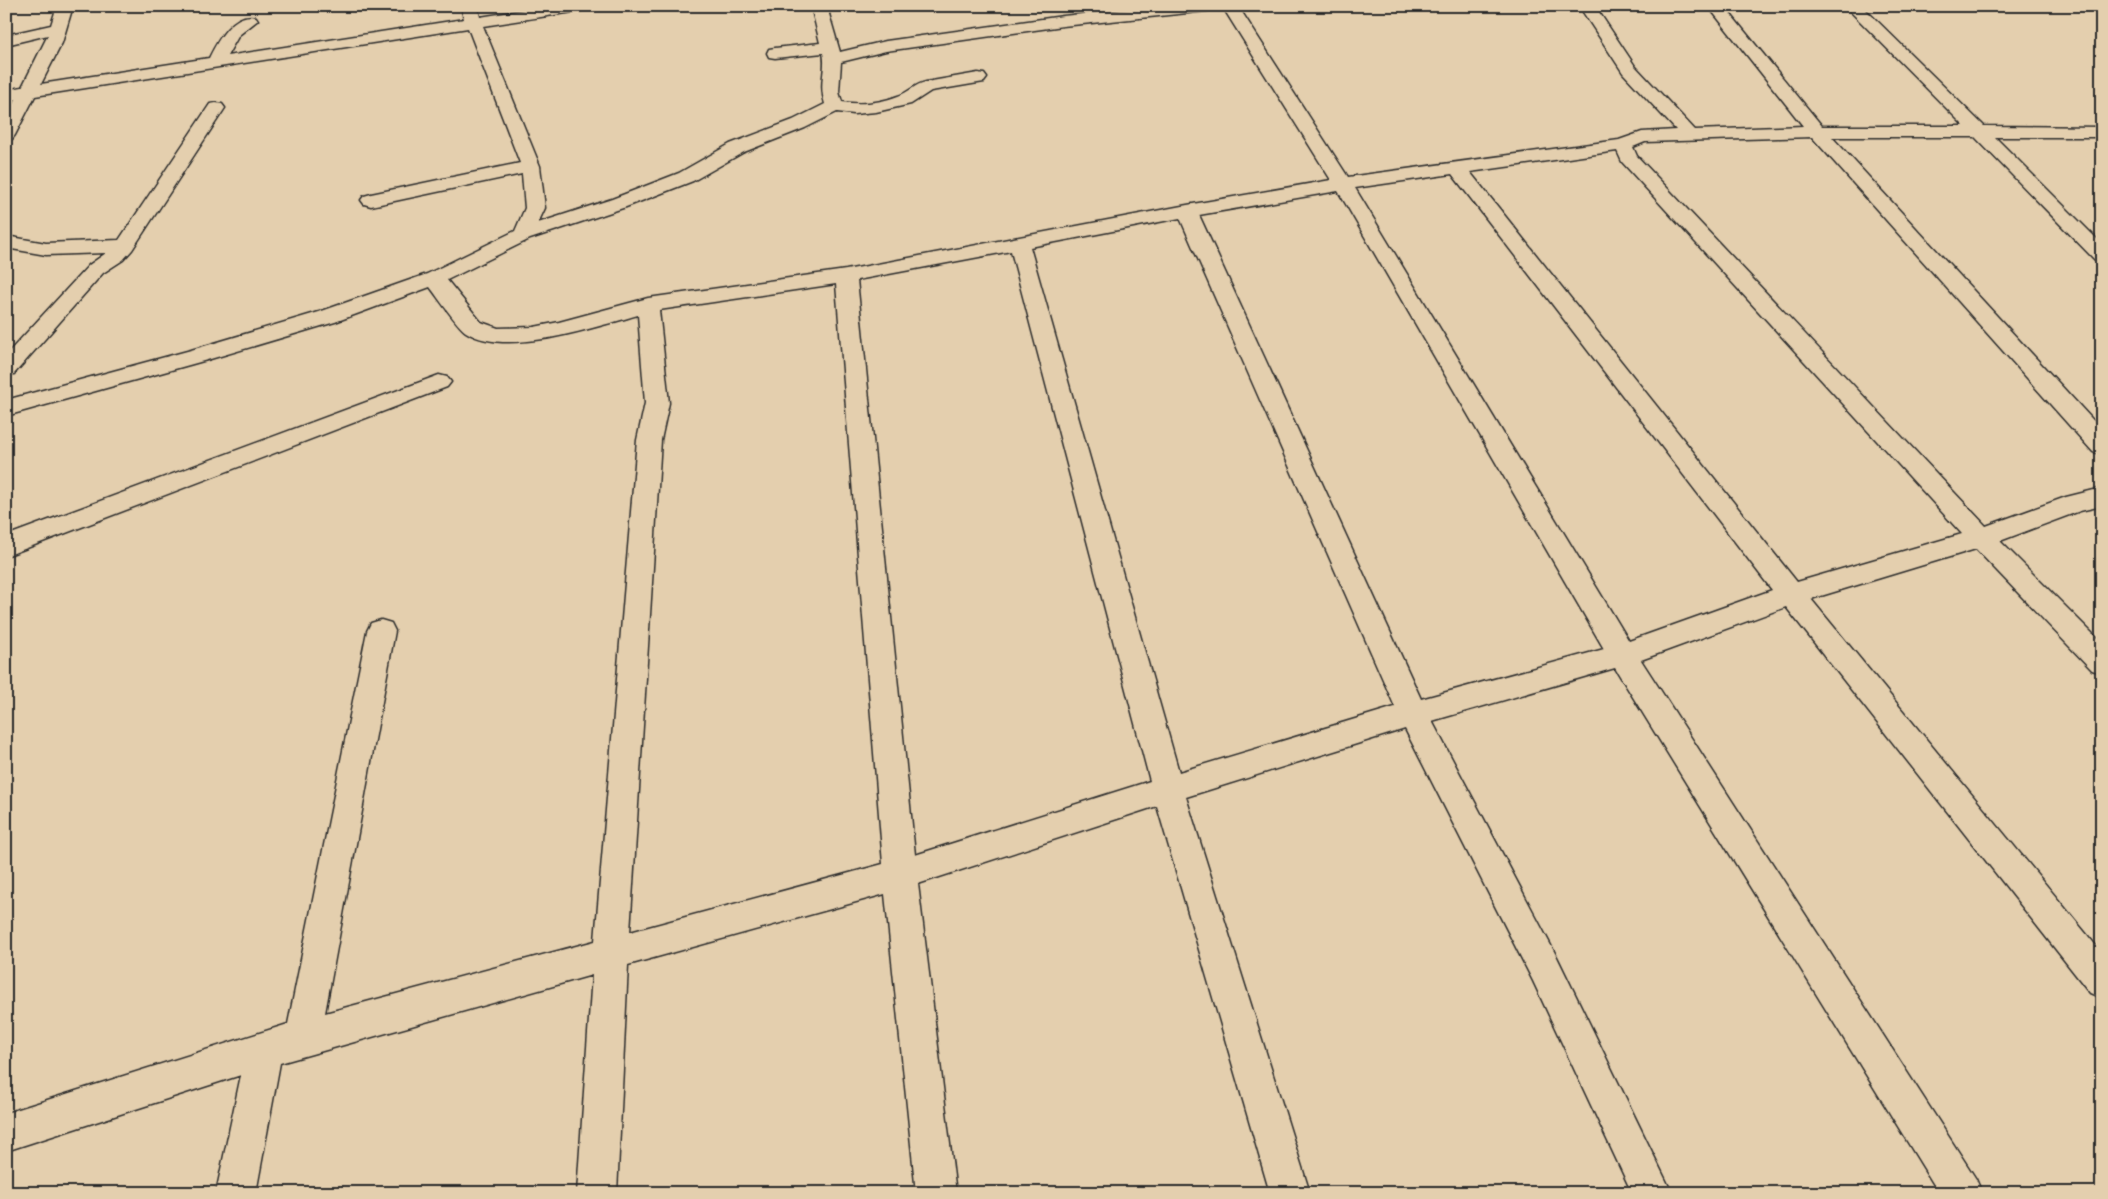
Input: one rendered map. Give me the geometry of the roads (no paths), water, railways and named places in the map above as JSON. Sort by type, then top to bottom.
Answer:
[{"type":"street","points":[[6,135],[31,91],[54,43],[65,6]]},
{"type":"street","points":[[6,95],[216,62],[471,14],[580,6]]},
{"type":"street","points":[[823,6],[821,14],[831,53],[830,92],[835,106]]},
{"type":"street","points":[[775,53],[856,52],[1063,20],[1207,6]]},
{"type":"street","points":[[1230,6],[1343,184],[1622,655],[1962,1193]]},
{"type":"street","points":[[1587,6],[1629,69],[1689,134]]},
{"type":"street","points":[[1716,6],[1817,131],[2102,446]]},
{"type":"street","points":[[1853,6],[2102,256]]},
{"type":"street","points":[[471,14],[531,166],[535,208],[523,235]]},
{"type":"street","points":[[216,62],[227,38],[240,24],[250,20]]},
{"type":"street","points":[[6,40],[59,28]]},
{"type":"street","points":[[6,408],[199,356],[328,317],[434,278],[523,235],[686,177],[738,148],[799,124],[835,106],[854,109],[876,108],[905,100],[926,87],[978,78]]},
{"type":"street","points":[[6,369],[96,269],[116,256],[125,246],[216,108]]},
{"type":"street","points":[[434,278],[473,327],[496,335],[534,334],[552,331],[648,305],[846,276],[1187,211],[1343,184],[1623,145],[1642,138],[1689,134],[1817,131],[2102,132]]},
{"type":"street","points":[[1623,145],[1629,158],[1981,538],[2102,662]]},
{"type":"street","points":[[371,200],[531,166]]},
{"type":"street","points":[[1457,168],[1791,594],[2102,981]]},
{"type":"street","points":[[1187,211],[1413,714],[1545,969],[1652,1193]]},
{"type":"street","points":[[6,242],[46,249],[125,246]]},
{"type":"street","points":[[1019,244],[1168,789],[1290,1193]]},
{"type":"street","points":[[846,276],[900,876],[936,1193]]},
{"type":"street","points":[[597,1193],[611,954],[649,440],[657,403],[648,305]]},
{"type":"street","points":[[6,546],[439,382]]},
{"type":"street","points":[[6,1132],[303,1037],[900,876],[1168,789],[1413,714],[1622,655],[1791,594],[1981,538],[2075,503],[2102,497]]},
{"type":"street","points":[[303,1037],[381,631]]},
{"type":"street","points":[[236,1193],[264,1050]]}]
